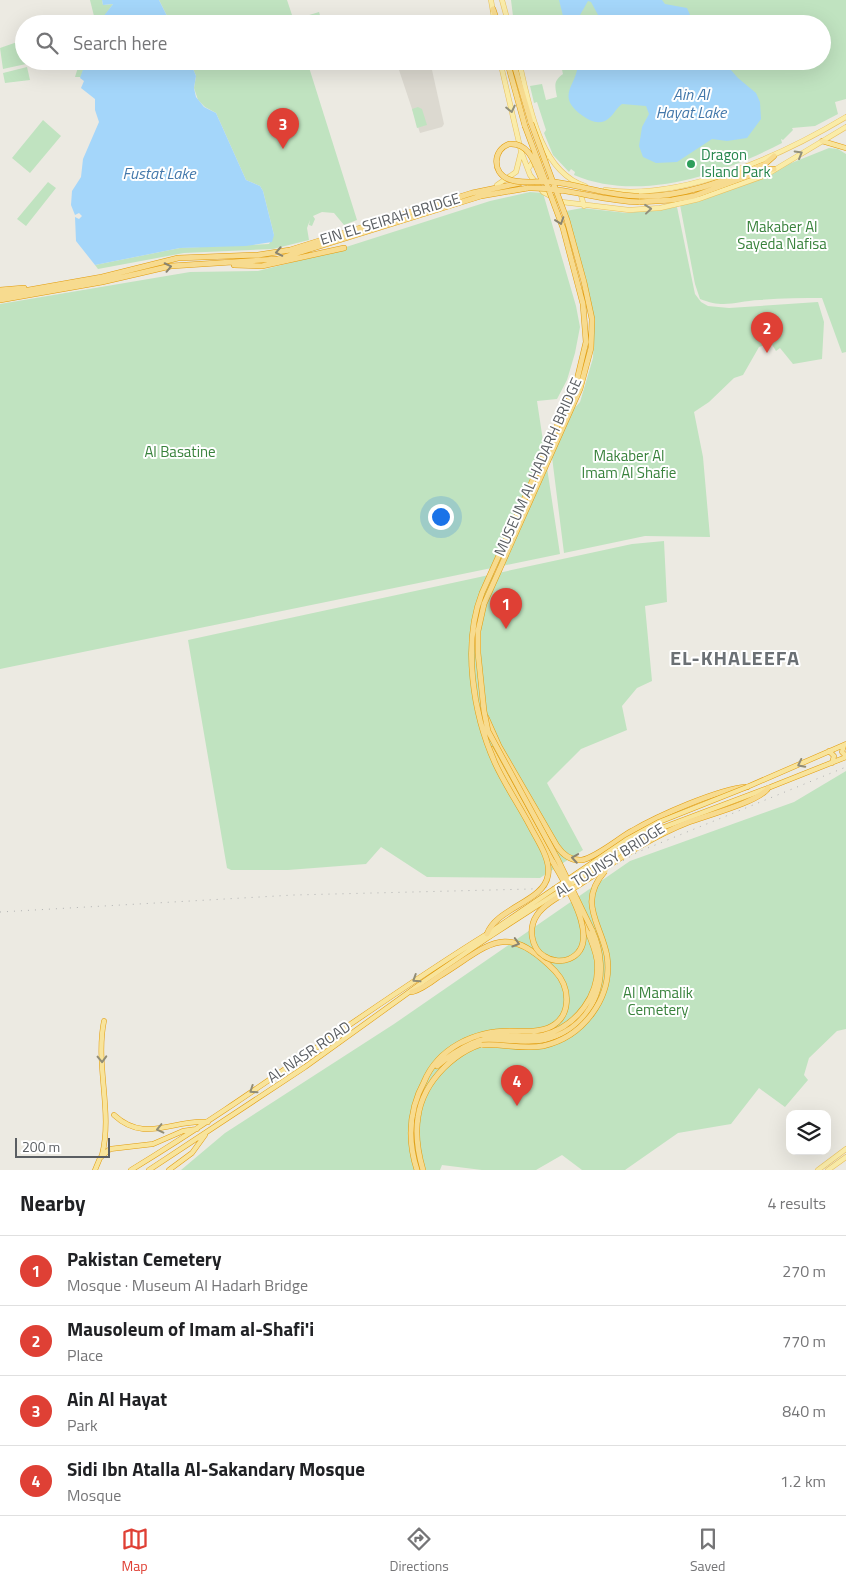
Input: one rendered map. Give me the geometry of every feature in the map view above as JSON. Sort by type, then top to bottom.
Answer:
[{"type":"highway","points":[[492,9],[494,15]]},
{"type":"highway","name":"MUSEUM AL HADARH BRIDGE","points":[[509,70],[525,126],[564,234],[583,304],[586,328],[585,350],[573,391],[482,593],[475,615],[471,648],[475,694],[480,722],[490,746],[556,861]]},
{"type":"highway","name":"MUSEUM AL HADARH BRIDGE","points":[[516,70],[531,123],[570,231],[591,312],[592,340],[583,382],[481,613],[478,654],[488,731],[556,861]]},
{"type":"highway","points":[[822,141],[846,148]]},
{"type":"highway","points":[[528,182],[511,180],[500,172],[496,159],[503,147],[516,144],[526,149],[550,193]]},
{"type":"highway","name":"EIN EL SEIRAH BRIDGE","points":[[0,295],[102,277],[178,258],[258,255],[290,250],[472,193],[528,182],[564,184],[620,196],[660,196],[701,187],[765,164],[774,156]]},
{"type":"highway","name":"EIN EL SEIRAH BRIDGE","points":[[0,300],[102,282],[170,266],[270,261],[472,199],[509,190],[546,188],[620,201],[662,202],[694,196],[764,170],[774,169]]},
{"type":"highway","points":[[224,263],[244,267],[262,266],[344,248]]},
{"type":"highway","points":[[0,290],[14,288],[29,289]]},
{"type":"highway","points":[[484,711],[499,746],[557,846],[563,854],[572,859],[582,860],[656,818],[726,791],[747,787]]},
{"type":"highway","points":[[845,744],[842,752],[846,757]]},
{"type":"highway","name":"AL TOUNSY BRIDGE","points":[[488,936],[626,840],[659,822],[747,787],[845,744]]},
{"type":"highway","points":[[488,936],[496,920],[542,888],[549,874],[546,859],[496,765],[490,746]]},
{"type":"highway","points":[[829,751],[833,755],[832,763]]},
{"type":"highway","name":"AL TOUNSY BRIDGE","points":[[488,936],[651,832],[846,757]]},
{"type":"highway","points":[[584,924],[582,946],[577,954],[567,960],[555,961],[544,956],[533,942],[532,926],[538,913],[613,863],[664,832],[760,796],[768,788]]},
{"type":"highway","points":[[424,1082],[442,1061],[470,1043],[494,1037],[542,1036],[557,1030],[575,1018],[591,997],[597,973],[595,950],[556,861]]},
{"type":"highway","points":[[424,1170],[414,1142],[419,1110],[432,1083],[452,1060],[494,1041],[545,1040],[563,1033],[584,1017],[598,994],[602,973],[600,951],[592,930],[556,861]]},
{"type":"highway","points":[[482,1045],[530,1048],[548,1044],[571,1034],[592,1014],[605,990],[608,965],[603,942],[592,914],[592,896],[600,876],[613,863]]},
{"type":"highway","name":"AL NASR ROAD","points":[[149,1170],[205,1134],[412,992],[488,936]]},
{"type":"highway","name":"AL NASR ROAD","points":[[131,1170],[198,1129],[412,981],[488,936]]},
{"type":"highway","points":[[412,992],[425,986],[491,943],[504,941],[521,944],[539,956],[562,979],[567,994],[564,1013],[551,1026],[536,1031],[492,1032],[466,1040],[444,1054],[424,1082],[413,1112],[417,1170]]},
{"type":"highway","points":[[95,1170],[102,1155],[105,1136],[101,1040],[104,1021]]},
{"type":"highway","points":[[114,1115],[130,1126],[148,1130],[187,1122],[208,1122]]},
{"type":"highway","points":[[102,1155],[117,1147],[141,1146],[159,1142],[187,1130],[198,1129]]},
{"type":"highway","points":[[169,1170],[192,1153],[205,1134]]},
{"type":"main road","points":[[491,0],[492,9]]},
{"type":"main road","points":[[502,0],[506,15]]},
{"type":"main road","points":[[502,70],[521,151],[538,187],[548,196],[562,202],[584,206],[629,210],[660,208],[699,199],[766,175],[846,127]]},
{"type":"main road","points":[[521,70],[533,114],[552,162],[568,179],[585,186],[627,191],[685,186],[774,156],[797,146],[846,118]]},
{"type":"main road","points":[[497,186],[516,172],[521,151]]},
{"type":"main road","points":[[528,169],[537,159],[543,158],[552,162]]},
{"type":"main road","points":[[584,206],[581,195],[585,186]]},
{"type":"main road","points":[[627,191],[631,198],[629,210]]},
{"type":"main road","points":[[818,1170],[846,1149]]},
{"type":"main road","points":[[828,1170],[846,1157]]},
{"type":"shaded area","points":[[399,70],[432,70],[444,124],[442,127],[420,133]]},
{"type":"green space","points":[[90,0],[102,0],[103,5],[113,4],[105,15],[94,15]]},
{"type":"green space","points":[[159,0],[287,0],[292,15],[166,15]]},
{"type":"green space","points":[[511,0],[846,0],[846,99],[835,102],[838,114],[815,126],[792,128],[793,130],[783,140],[781,139],[782,143],[733,165],[707,174],[653,185],[626,186],[599,183],[574,175],[575,172],[571,169],[569,172],[553,155],[544,133],[546,130],[537,102],[534,103],[530,86],[542,84],[546,100],[557,97],[556,84],[563,74],[562,70],[831,70],[831,15],[513,15]]},
{"type":"green space","points":[[319,12],[320,15],[309,15]]},
{"type":"green space","points":[[15,43],[15,66],[3,69],[0,48]]},
{"type":"green space","points":[[15,70],[28,70],[30,80],[5,83],[3,73]]},
{"type":"green space","points":[[77,70],[83,70],[81,77],[75,77]]},
{"type":"green space","points":[[194,70],[310,70],[357,220],[344,225],[334,213],[322,212],[313,216],[315,219],[312,226],[309,225],[310,220],[307,228],[309,240],[273,249],[184,253],[98,269],[95,265],[180,248],[269,244],[274,235],[263,191],[260,186],[246,180],[216,113],[205,107],[198,100],[194,88],[196,76]]},
{"type":"green space","points":[[418,107],[422,109],[427,125],[417,128],[412,109]]},
{"type":"green space","points":[[43,120],[61,136],[30,173],[12,158]]},
{"type":"green space","name":"Makaber Al Sayeda Nafisa","points":[[829,148],[838,149],[846,154],[846,352],[842,353],[822,298],[776,299],[730,304],[716,304],[700,299],[695,284],[680,205],[699,200]]},
{"type":"green space","points":[[48,182],[56,188],[26,226],[17,219]]},
{"type":"green space","name":"Al Basatine","points":[[530,192],[543,193],[576,306],[580,327],[567,380],[557,399],[537,401],[560,554],[0,669],[0,304],[190,272],[258,271],[321,255],[490,201]]},
{"type":"green space","name":"Makaber Al Imam Al Shafie","points":[[677,207],[695,294],[701,302],[708,306],[729,308],[818,302],[824,322],[822,359],[793,364],[780,348],[776,351],[771,343],[759,347],[743,375],[734,378],[709,402],[694,412],[703,457],[710,537],[645,536],[564,553],[552,457],[572,411],[580,402],[593,358],[594,335],[593,316],[566,211],[582,208],[627,213]]},
{"type":"green space","points":[[664,541],[667,602],[645,606],[652,681],[637,688],[622,706],[627,730],[581,749],[547,783],[583,850],[540,878],[427,877],[381,847],[366,864],[288,870],[231,870],[227,868],[188,640],[632,544]]},
{"type":"green space","name":"Al Mamalik Cemetery","points":[[846,771],[846,1029],[837,1031],[809,1058],[804,1075],[808,1080],[785,1107],[759,1088],[731,1124],[678,1133],[625,1170],[582,1170],[562,1155],[536,1170],[482,1170],[442,1165],[440,1170],[181,1170],[225,1133],[394,1024],[630,861],[794,802]]},
{"type":"water","points":[[102,0],[159,0],[166,15],[105,15],[113,4],[103,5]]},
{"type":"water","points":[[559,0],[662,0],[665,4],[687,8],[690,15],[598,15],[591,2],[588,1],[580,15],[563,15]]},
{"type":"water","name":"Fustat Lake","points":[[83,70],[194,70],[196,76],[194,88],[196,97],[204,107],[216,113],[246,180],[260,186],[263,191],[274,235],[272,242],[246,246],[180,248],[95,265],[76,241],[75,217],[79,219],[82,216],[79,213],[75,215],[71,205],[72,191],[81,177],[83,159],[99,122],[95,110],[95,99],[81,88],[84,81],[80,78]]},
{"type":"water","name":"Ain Al Hayat Lake","points":[[577,70],[731,70],[756,93],[760,102],[761,119],[747,138],[727,141],[712,139],[677,162],[656,163],[643,157],[639,146],[642,127],[649,114],[646,106],[622,104],[605,121],[599,122],[588,119],[574,108],[570,101],[570,89]]},
{"type":"railway","points":[[0,912],[294,895],[531,889],[584,883],[638,852],[846,767]]},
{"type":"place","name":"Ain Al Hayat","points":[[283,149]]},
{"type":"place","name":"Dragon Island Park","points":[[691,164]]},
{"type":"place","name":"Mausoleum of Imam al-Shafi'i","points":[[767,353]]},
{"type":"place","name":"Pakistan Cemetery","points":[[506,629]]},
{"type":"place","name":"Sidi Ibn Atalla Al-Sakandary Mosque","points":[[517,1106]]},
{"type":"district","name":"EL-KHALEEFA","points":[[735,658]]}]
